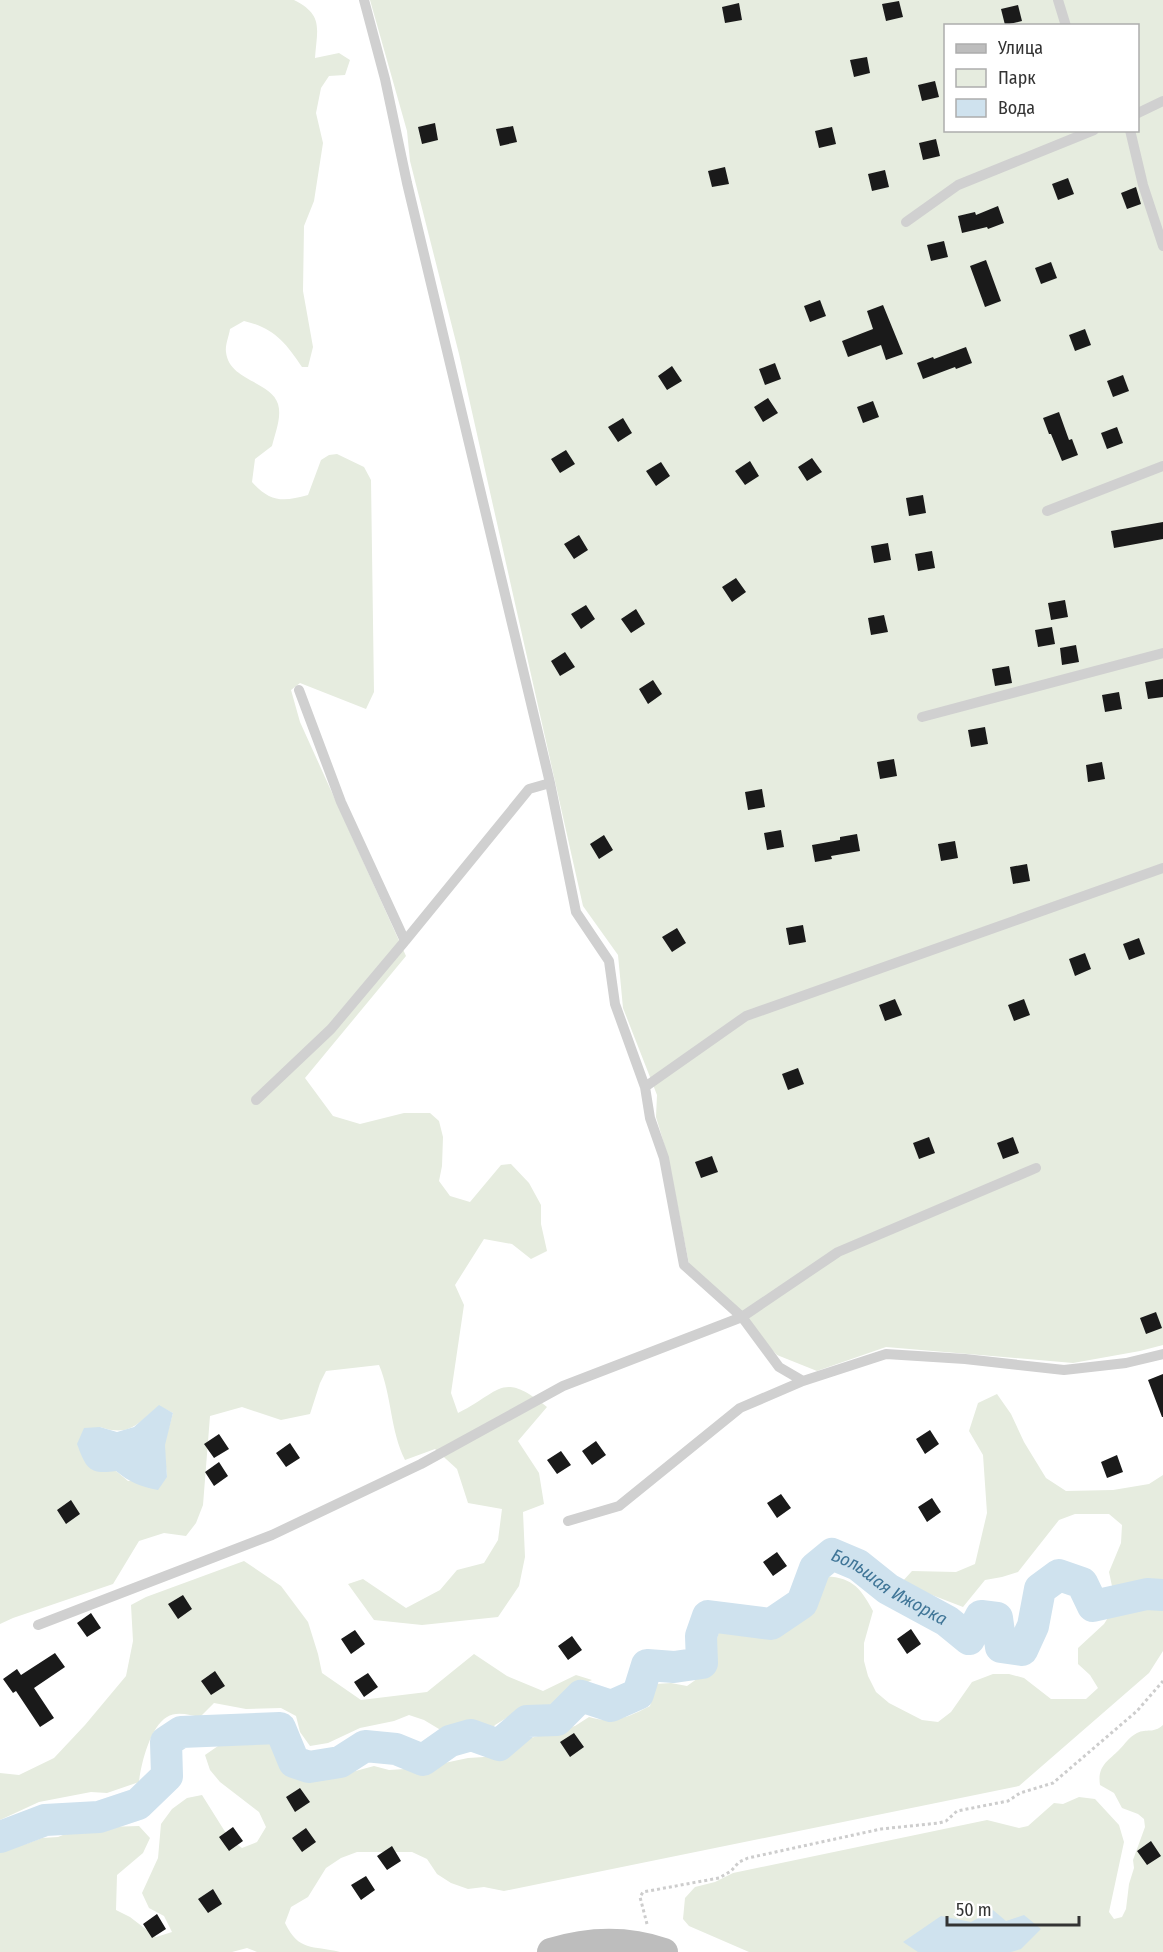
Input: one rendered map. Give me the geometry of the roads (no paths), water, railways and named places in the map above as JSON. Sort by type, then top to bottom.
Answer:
[{"type":"street","points":[[551,1952],[601,1942],[632,1943],[653,1949]]},
{"type":"lane","points":[[364,0],[385,79],[410,195],[550,783],[576,912],[609,961],[615,1004],[645,1088],[650,1118],[664,1158],[684,1264],[742,1317],[779,1367],[803,1381]]},
{"type":"lane","points":[[1058,0],[1065,24]]},
{"type":"lane","points":[[1139,112],[1163,101]]},
{"type":"lane","points":[[906,222],[958,185],[1089,132]]},
{"type":"lane","points":[[1130,132],[1143,185],[1163,246]]},
{"type":"lane","points":[[1047,511],[1163,466]]},
{"type":"lane","points":[[922,717],[1163,653]]},
{"type":"lane","points":[[299,690],[341,802],[405,941]]},
{"type":"lane","points":[[256,1100],[331,1029],[529,789],[550,783]]},
{"type":"lane","points":[[645,1088],[746,1016],[1163,868]]},
{"type":"lane","points":[[38,1625],[272,1534],[421,1464],[563,1386],[742,1317],[838,1252],[1036,1168]]},
{"type":"lane","points":[[568,1521],[619,1506],[740,1408],[803,1381],[886,1354],[965,1359],[1064,1370],[1126,1363],[1163,1354]]},
{"type":"water","points":[[159,1405],[173,1413],[165,1445],[167,1477],[158,1490],[136,1484],[116,1471],[94,1471],[86,1464],[77,1444],[84,1428],[100,1427],[117,1432],[134,1427]]},
{"type":"water","points":[[993,1910],[1006,1921],[1024,1915],[1041,1929],[1021,1949],[1011,1952],[918,1952],[903,1942],[941,1916],[971,1922]]},
{"type":"waterway","name":"Большая Ижорка","points":[[0,1837],[45,1820],[99,1817],[138,1804],[167,1776],[166,1742],[181,1732],[280,1728],[294,1762],[309,1767],[340,1762],[365,1746],[396,1749],[423,1760],[450,1741],[471,1735],[499,1745],[527,1721],[557,1720],[581,1696],[611,1706],[638,1694],[647,1665],[674,1667],[702,1663],[701,1636],[708,1616],[771,1624],[802,1603],[815,1568],[832,1554],[858,1565],[888,1589],[947,1621],[969,1639],[981,1616],[997,1618],[1001,1647],[1022,1650],[1033,1626],[1040,1589],[1059,1575],[1082,1583],[1093,1606],[1147,1594],[1163,1595]]}]
